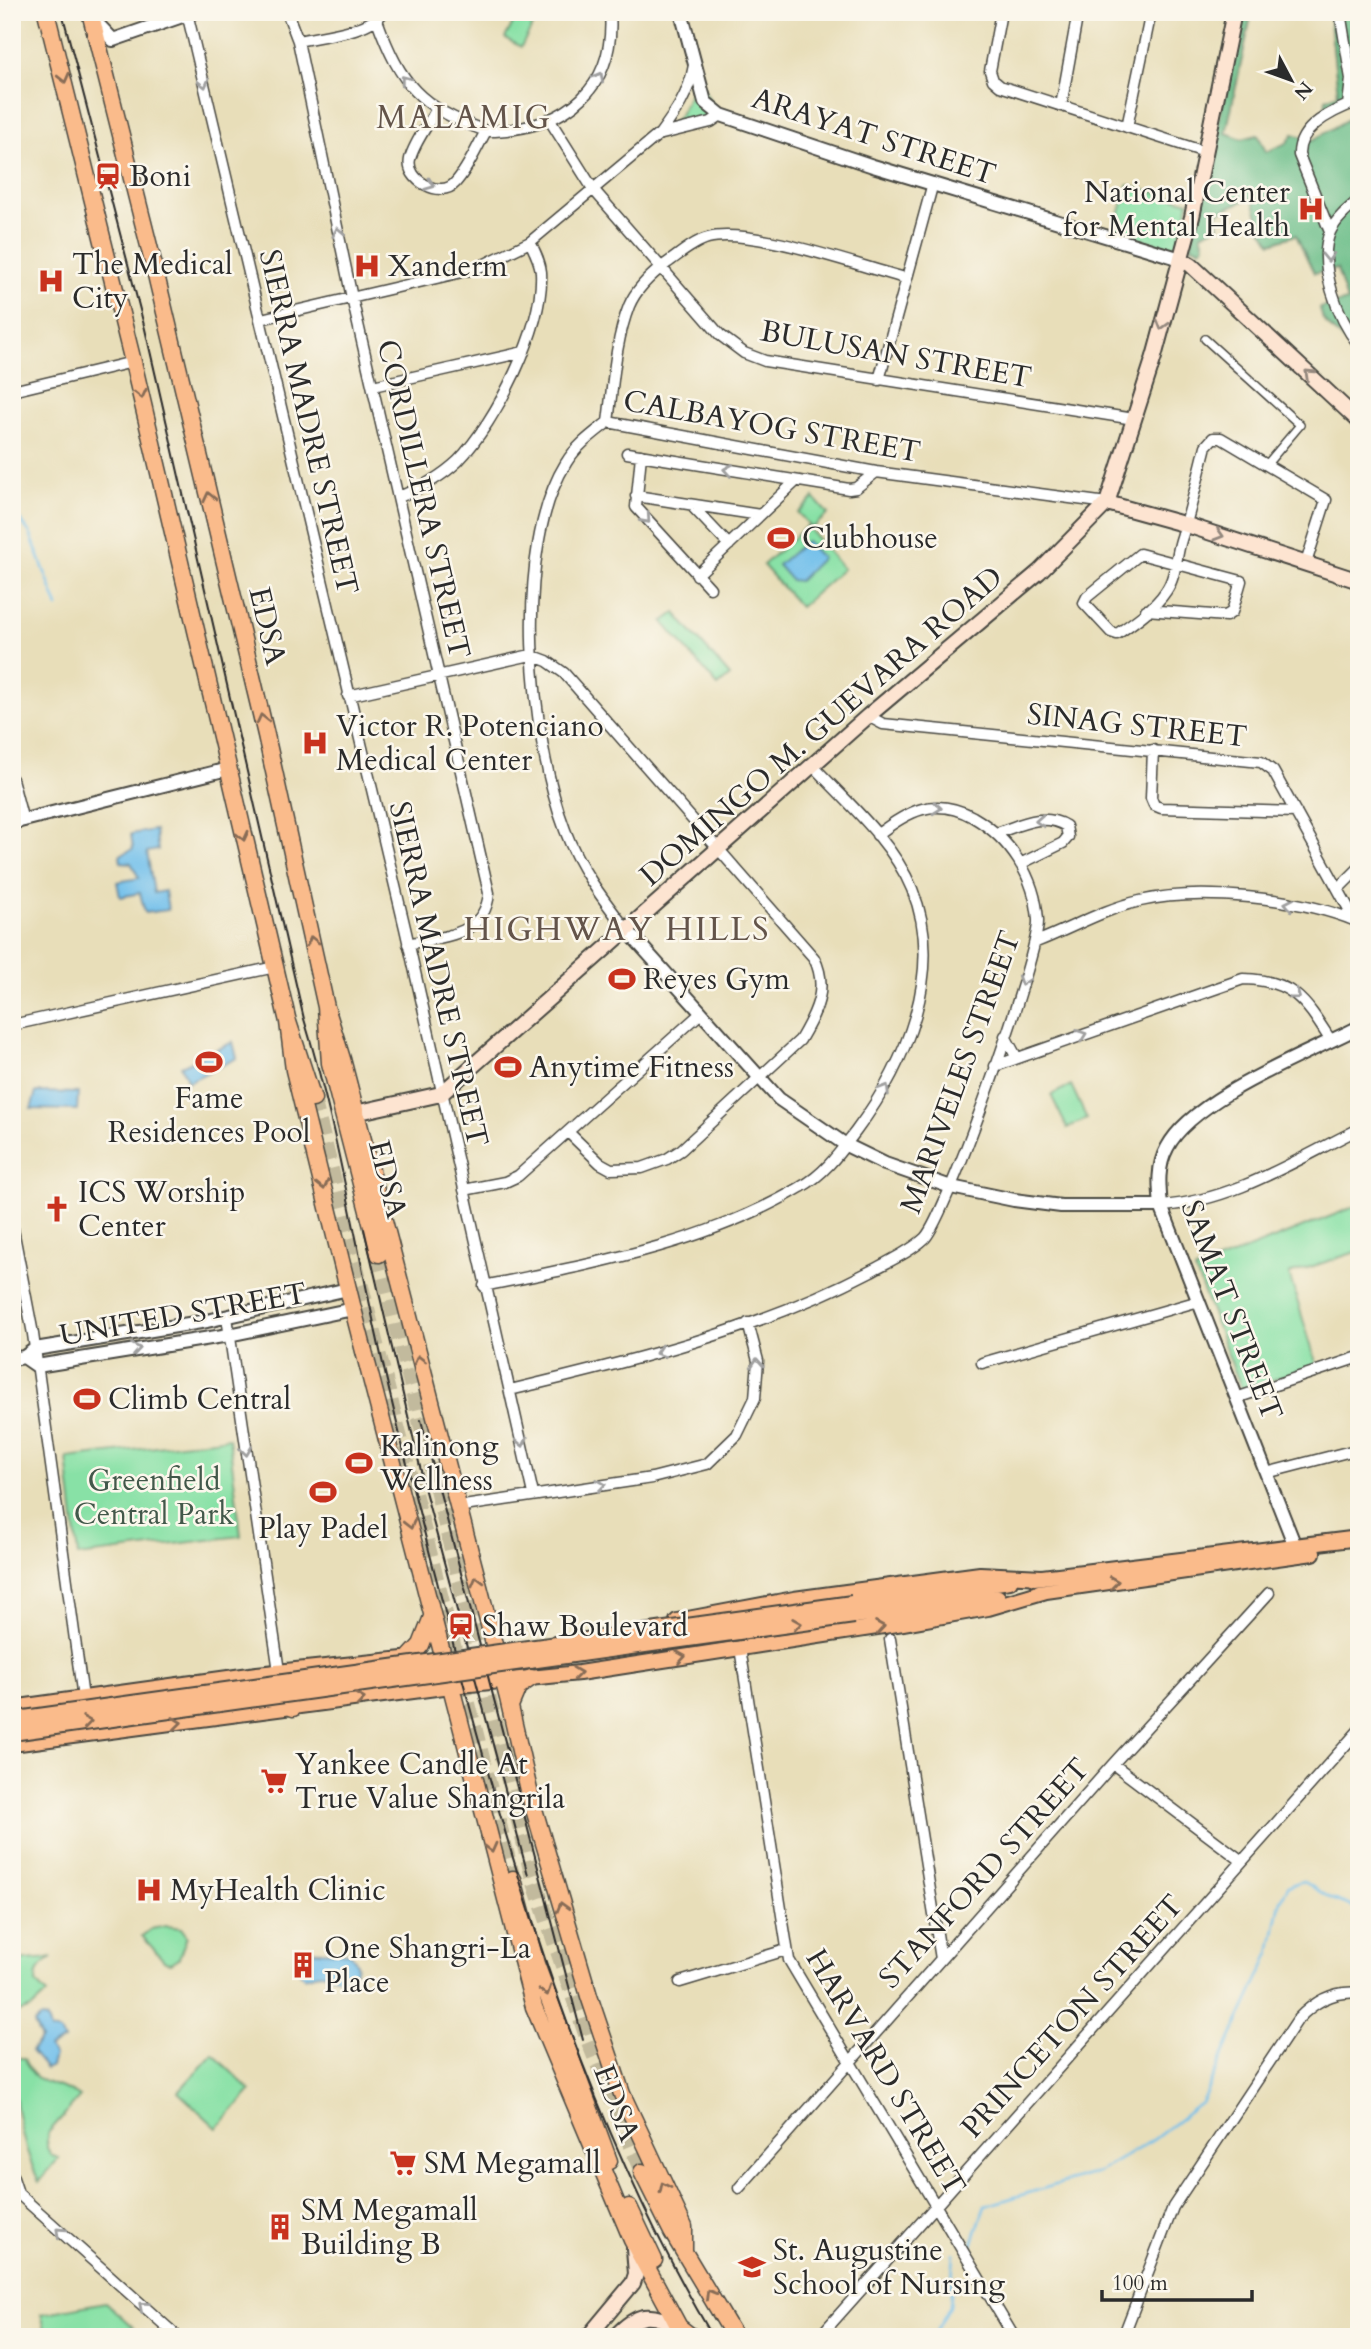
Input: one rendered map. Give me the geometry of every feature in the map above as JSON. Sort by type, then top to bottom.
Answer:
[{"type":"highway","points":[[46,12],[133,362],[288,1023],[313,1098]]},
{"type":"highway","name":"EDSA","points":[[90,14],[152,258],[265,735],[326,1007],[330,1063],[379,1254]]},
{"type":"highway","points":[[326,1007],[510,1706],[531,1799],[589,1996],[622,2094],[684,2227],[684,2251]]},
{"type":"highway","points":[[288,1023],[294,1070],[348,1290],[345,1311],[432,1611],[534,2007],[632,2240],[689,2334]]},
{"type":"highway","points":[[408,1658],[426,1637],[432,1611]]},
{"type":"highway","points":[[288,1709],[308,1696],[341,1684],[445,1662],[481,1660],[496,1654],[620,1638],[743,1627]]},
{"type":"highway","points":[[451,1686],[467,1670],[496,1654]]},
{"type":"highway","points":[[510,1706],[518,1687],[531,1678]]},
{"type":"highway","name":"EDSA","points":[[513,1879],[540,1977],[618,2184],[689,2334]]},
{"type":"highway","name":"EDSA","points":[[642,2172],[684,2251],[735,2337]]},
{"type":"main road","name":"DOMINGO M. GUEVARA ROAD","points":[[355,1114],[440,1094],[868,716],[1039,572],[1107,503],[1181,259],[1234,12]]},
{"type":"main road","points":[[1181,259],[1191,265],[1359,421]]},
{"type":"main road","points":[[1107,503],[1187,525],[1357,579]]},
{"type":"main road","points":[[14,1726],[263,1712],[623,1666],[988,1608],[1044,1584],[1359,1538]]},
{"type":"main road","points":[[14,1726],[1044,1584],[1359,1545]]},
{"type":"main road","points":[[623,1666],[620,1638],[736,1610],[980,1574],[1044,1584]]},
{"type":"main road","points":[[740,1648],[743,1627],[751,1608]]},
{"type":"main road","points":[[736,1610],[743,1627],[756,1646]]},
{"type":"main road","points":[[14,1726],[83,1698],[257,1674],[408,1658],[445,1662]]},
{"type":"main road","points":[[257,1674],[266,1692],[263,1712]]},
{"type":"main road","points":[[588,2337],[628,2292],[636,2274],[632,2240]]},
{"type":"main road","points":[[615,2306],[627,2305],[632,2312],[631,2320],[615,2337]]},
{"type":"main road","points":[[631,2320],[653,2317],[689,2334]]},
{"type":"street","name":"CORDILLERA STREET","points":[[287,12],[298,41],[352,299],[489,893],[488,910],[478,923],[455,934],[408,944]]},
{"type":"street","points":[[298,41],[380,16],[398,71],[436,110],[486,131],[521,128],[550,120],[578,103],[600,76],[610,51],[610,12]]},
{"type":"street","points":[[681,12],[705,102],[721,115]]},
{"type":"street","points":[[1001,12],[990,71],[993,80],[1000,86],[1205,152]]},
{"type":"street","points":[[1061,106],[1078,12]]},
{"type":"street","points":[[1127,127],[1151,12]]},
{"type":"street","points":[[1340,12],[1355,81],[1348,105]]},
{"type":"street","points":[[90,14],[113,40],[191,14]]},
{"type":"street","name":"SIERRA MADRE STREET","points":[[191,14],[533,1494]]},
{"type":"street","points":[[658,135],[683,101],[690,86],[694,63]]},
{"type":"street","points":[[1330,232],[1299,155],[1298,144],[1308,129],[1359,101]]},
{"type":"street","points":[[436,110],[410,157],[410,169],[415,178],[425,185],[442,190],[454,185],[486,131]]},
{"type":"street","name":"ARAYAT STREET","points":[[261,319],[475,269],[530,242],[658,135],[711,122],[721,115],[1181,259]]},
{"type":"street","name":"BULUSAN STREET","points":[[550,120],[593,189],[720,335],[744,352],[765,361],[1134,419]]},
{"type":"street","points":[[879,380],[933,183]]},
{"type":"street","points":[[1359,200],[1342,214],[1330,232],[1326,250],[1329,277],[1352,336],[1359,345]]},
{"type":"street","points":[[608,422],[623,324],[630,304],[639,289],[661,268],[701,240],[730,234],[763,240],[905,278]]},
{"type":"street","points":[[399,497],[436,479],[472,445],[495,410],[524,352],[540,290],[538,258],[530,242]]},
{"type":"street","points":[[1205,339],[1300,425],[1267,464]]},
{"type":"street","points":[[373,386],[524,352]]},
{"type":"street","points":[[12,391],[133,362]]},
{"type":"street","name":"CALBAYOG STREET","points":[[1107,503],[876,472],[608,422],[568,460],[550,501],[536,565],[531,655],[554,793],[565,830],[587,877],[626,929],[779,1099],[845,1145],[885,1164],[951,1187],[1061,1206],[1161,1206],[1199,1201],[1263,1179],[1359,1129]]},
{"type":"street","points":[[1146,611],[1226,616],[1232,612],[1241,581],[1175,564],[1145,555],[1135,556],[1085,600],[1086,607],[1114,634],[1146,611],[1167,589],[1175,564],[1187,525],[1206,446],[1213,438],[1221,438],[1326,500],[1306,563]]},
{"type":"street","points":[[627,453],[849,489],[856,488],[876,472]]},
{"type":"street","points":[[641,455],[636,496],[639,513],[710,588]]},
{"type":"street","points":[[698,575],[796,481]]},
{"type":"street","points":[[636,496],[760,514]]},
{"type":"street","points":[[690,505],[729,545]]},
{"type":"street","points":[[348,696],[531,655],[547,661],[564,673],[719,847],[814,958],[821,971],[822,989],[812,1021],[800,1040],[681,1150],[642,1168],[611,1169],[600,1163],[568,1132]]},
{"type":"street","name":"SINAG STREET","points":[[868,716],[883,724],[1261,762],[1273,771],[1357,921]]},
{"type":"street","points":[[1153,750],[1151,798],[1154,805],[1161,808],[1296,811]]},
{"type":"street","points":[[484,1286],[620,1256],[735,1220],[803,1187],[823,1172],[845,1145],[899,1065],[920,990],[923,947],[918,908],[909,883],[877,835],[813,766]]},
{"type":"street","points":[[12,779],[18,822],[228,769]]},
{"type":"street","name":"MARIVELES STREET","points":[[510,1390],[629,1362],[748,1323],[840,1287],[914,1247],[926,1237],[951,1187],[1005,1037],[1035,942],[1037,906],[1022,863],[997,834],[966,814],[928,807],[903,815],[877,835]]},
{"type":"street","points":[[997,834],[1032,820],[1056,820],[1066,826],[1068,837],[1063,843],[1022,863]]},
{"type":"street","points":[[1338,889],[1359,868]]},
{"type":"street","points":[[1035,942],[1122,906],[1150,899],[1243,896],[1357,921]]},
{"type":"street","points":[[12,1026],[275,967]]},
{"type":"street","points":[[995,1066],[1243,979],[1268,982],[1297,993],[1331,1041]]},
{"type":"street","points":[[464,1190],[505,1182],[518,1176],[701,1013]]},
{"type":"street","name":"SAMAT STREET","points":[[1295,1546],[1161,1206],[1159,1181],[1162,1160],[1174,1136],[1210,1102],[1359,1027]]},
{"type":"street","points":[[1005,1037],[1017,1058]]},
{"type":"street","points":[[12,1224],[24,1355]]},
{"type":"street","name":"UNITED STREET","points":[[24,1355],[227,1317],[348,1290]]},
{"type":"street","points":[[332,1294],[345,1311]]},
{"type":"street","points":[[982,1363],[1199,1301]]},
{"type":"street","name":"UNITED STREET","points":[[24,1355],[37,1366],[229,1335],[345,1311]]},
{"type":"street","points":[[227,1317],[279,1672],[288,1709]]},
{"type":"street","points":[[457,1507],[652,1478],[694,1469],[714,1459],[737,1435],[755,1398],[758,1361],[748,1323]]},
{"type":"street","points":[[1236,1398],[1359,1356]]},
{"type":"street","points":[[37,1366],[83,1698]]},
{"type":"street","points":[[1266,1473],[1359,1449]]},
{"type":"street","name":"STANFORD STREET","points":[[739,2188],[1113,1764],[1269,1593]]},
{"type":"street","points":[[890,1639],[941,1959]]},
{"type":"street","name":"HARVARD STREET","points":[[740,1648],[786,1950],[793,1970],[818,2004],[849,2061],[1014,2337]]},
{"type":"street","name":"PRINCETON STREET","points":[[821,2335],[1359,1730]]},
{"type":"street","points":[[1113,1764],[1242,1861]]},
{"type":"street","points":[[680,1982],[786,1950]]},
{"type":"street","points":[[1124,2337],[1173,2207],[1297,2019],[1311,2005],[1330,1996],[1359,1993]]},
{"type":"street","points":[[12,2175],[15,2191],[178,2337]]},
{"type":"street","points":[[1356,2337],[1359,2331]]},
{"type":"green space","points":[[519,12],[538,16],[521,47],[505,38]]},
{"type":"green space","name":"National Center for Mental Health","points":[[1243,12],[1252,12],[1226,133],[1242,139],[1258,135],[1266,152],[1287,143],[1293,134],[1313,140],[1348,119],[1359,117],[1359,270],[1350,302],[1359,304],[1359,351],[1355,353],[1323,320],[1320,308],[1347,301],[1337,269],[1314,273],[1296,235],[1271,243],[1262,229],[1252,197],[1216,213],[1219,226],[1201,234],[1204,245],[1201,249],[1191,246]]},
{"type":"green space","points":[[1329,12],[1359,12],[1359,96],[1325,112],[1326,99],[1338,94]]},
{"type":"green space","points":[[697,77],[719,117],[669,128],[681,113]]},
{"type":"green space","points":[[1128,185],[1189,202],[1176,249],[1114,232]]},
{"type":"green space","points":[[814,498],[828,514],[812,528],[798,513]]},
{"type":"green space","points":[[807,526],[843,569],[800,607],[763,565]]},
{"type":"green space","points":[[675,613],[730,676],[718,686],[663,622]]},
{"type":"green space","points":[[1071,1085],[1087,1119],[1067,1128],[1051,1095]]},
{"type":"green space","points":[[1359,1205],[1359,1251],[1289,1274],[1317,1365],[1242,1390],[1195,1270]]},
{"type":"green space","name":"Greenfield Central Park","points":[[229,1438],[241,1536],[78,1556],[67,1458]]},
{"type":"green space","points":[[166,1926],[181,1928],[187,1936],[179,1958],[171,1963],[165,1962],[142,1936],[151,1929]]},
{"type":"green space","points":[[52,1958],[40,1968],[36,1978],[36,1983],[47,1994],[32,2008],[12,2014],[12,1961]]},
{"type":"green space","points":[[12,2041],[14,2058],[24,2058],[34,2075],[80,2097],[47,2134],[47,2148],[52,2156],[59,2158],[39,2182],[21,2130],[13,2077]]},
{"type":"green space","points":[[213,2054],[251,2091],[217,2128],[178,2092]]},
{"type":"green space","points":[[105,2302],[144,2337],[47,2337],[41,2314]]},
{"type":"water","points":[[806,541],[822,558],[799,581],[791,580],[778,565]]},
{"type":"water","points":[[155,830],[158,850],[147,852],[154,893],[165,891],[168,910],[145,913],[140,893],[120,897],[117,882],[139,878],[131,863],[121,862],[120,855],[133,849],[131,834]]},
{"type":"water","name":"Fame Residences Pool","points":[[233,1042],[237,1058],[188,1082],[181,1066]]},
{"type":"water","points":[[36,1092],[78,1093],[77,1110],[31,1109]]},
{"type":"water","points":[[306,1950],[350,1953],[356,1964],[354,1975],[346,1979],[321,1973],[304,1977],[295,1968],[295,1962]]},
{"type":"water","points":[[40,2018],[47,2019],[50,2030],[60,2032],[64,2040],[49,2048],[54,2056],[51,2066],[46,2069],[31,2051],[41,2039],[34,2024]]},
{"type":"waterway","points":[[12,509],[30,533],[58,607]]},
{"type":"waterway","points":[[971,2247],[985,2206],[1099,2172],[1153,2140],[1201,2103],[1270,1953],[1280,1903],[1288,1886],[1303,1881],[1330,1898],[1359,1909]]},
{"type":"waterway","points":[[933,2337],[950,2306],[954,2253]]},
{"type":"tunnel","points":[[313,1099],[513,1879]]},
{"type":"tunnel","points":[[379,1254],[532,1874],[587,2037],[642,2172]]},
{"type":"tram line","points":[[62,12],[145,329],[304,1019],[335,1137],[395,1417],[480,1743],[532,1918],[593,2090],[669,2257],[713,2337]]},
{"type":"tram line","points":[[364,1229],[425,1488]]},
{"type":"tram line","points":[[421,1420],[583,2040]]},
{"type":"tram line","points":[[422,1480],[528,1875]]},
{"type":"place","name":"Boni","points":[[108,176]]},
{"type":"place","name":"National Center for Mental Health","points":[[1311,209]]},
{"type":"place","name":"Xanderm","points":[[367,266]]},
{"type":"place","name":"The Medical City","points":[[51,281]]},
{"type":"place","name":"Clubhouse","points":[[781,538]]},
{"type":"place","name":"Victor R. Potenciano Medical Center","points":[[315,743]]},
{"type":"place","name":"Reyes Gym","points":[[622,979]]},
{"type":"place","name":"Fame Residences Pool","points":[[209,1062]]},
{"type":"place","name":"Anytime Fitness","points":[[508,1067]]},
{"type":"place","name":"ICS Worship Center","points":[[57,1209]]},
{"type":"place","name":"Climb Central","points":[[87,1399]]},
{"type":"place","name":"Kalinong Wellness","points":[[359,1463]]},
{"type":"place","name":"Play Padel","points":[[323,1492]]},
{"type":"place","name":"Shaw Boulevard","points":[[461,1626]]},
{"type":"place","name":"Yankee Candle At True Value Shangrila","points":[[274,1781]]},
{"type":"place","name":"MyHealth Clinic","points":[[149,1890]]},
{"type":"place","name":"One Shangri-La Place","points":[[303,1965]]},
{"type":"place","name":"SM Megamall","points":[[403,2163]]},
{"type":"place","name":"SM Megamall Building B","points":[[280,2227]]},
{"type":"place","name":"St. Augustine School of Nursing","points":[[752,2267]]},
{"type":"district","name":"MALAMIG","points":[[464,117]]},
{"type":"district","name":"HIGHWAY HILLS","points":[[617,928]]}]
